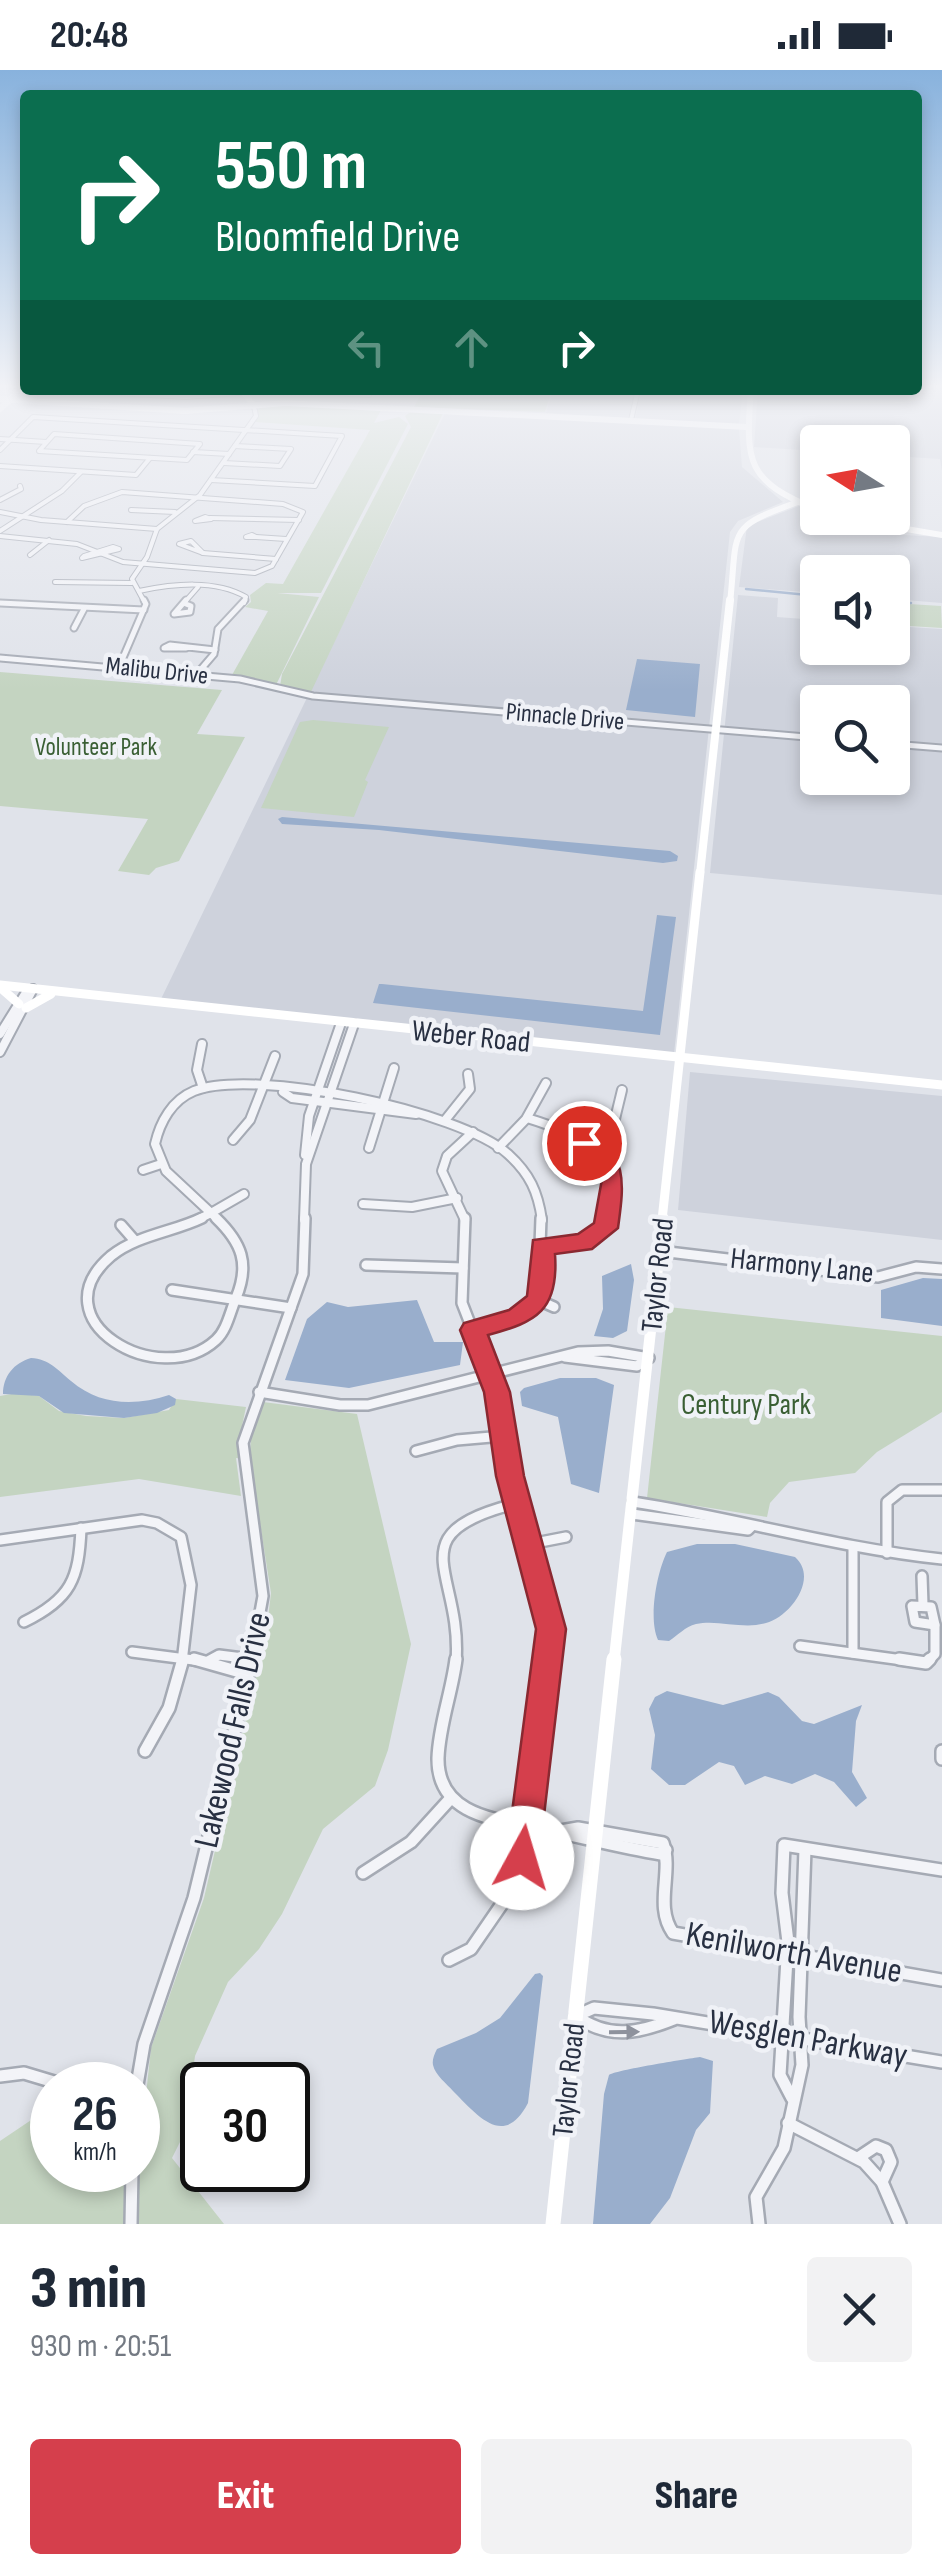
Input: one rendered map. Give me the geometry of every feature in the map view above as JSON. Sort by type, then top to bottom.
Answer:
[{"type":"street","points":[[0,533],[18,517],[63,490]]},
{"type":"street","points":[[132,583],[157,528],[204,490]]},
{"type":"street","points":[[775,490],[798,502]]},
{"type":"street","points":[[0,533],[77,544],[99,554],[142,564],[254,573],[268,570],[304,512],[293,505],[117,493],[81,508],[67,522]]},
{"type":"street","name":"Taylor Road","points":[[553,2224],[738,532],[756,516],[798,502]]},
{"type":"street","points":[[131,510],[176,512]]},
{"type":"street","points":[[0,512],[67,522],[157,528]]},
{"type":"street","points":[[210,518],[299,520]]},
{"type":"street","points":[[910,530],[942,535]]},
{"type":"street","points":[[256,537],[286,539]]},
{"type":"street","points":[[30,555],[49,540]]},
{"type":"street","points":[[203,553],[276,559]]},
{"type":"street","points":[[55,582],[132,583],[139,591],[146,601],[144,610],[119,667]]},
{"type":"street","points":[[139,591],[164,586],[198,587],[235,590],[246,597],[218,629],[215,650],[196,675]]},
{"type":"street","points":[[186,604],[198,587]]},
{"type":"street","points":[[0,603],[144,610]]},
{"type":"street","points":[[74,628],[84,608]]},
{"type":"street","points":[[186,648],[215,650]]},
{"type":"street","name":"Malibu Drive","points":[[0,658],[240,679],[313,696]]},
{"type":"street","name":"Pinnacle Drive","points":[[313,696],[800,737]]},
{"type":"street","points":[[910,745],[942,748]]},
{"type":"street","points":[[0,987],[22,1006]]},
{"type":"street","name":"Weber Road","points":[[0,987],[942,1085]]},
{"type":"street","points":[[0,1034],[33,989]]},
{"type":"street","points":[[0,1052],[22,1006],[66,992]]},
{"type":"street","points":[[306,1164],[306,1132],[342,1023]]},
{"type":"street","name":"Lakewood Falls Drive","points":[[141,2062],[194,1898],[251,1659],[263,1596],[243,1442],[306,1256],[306,1164],[354,1024]]},
{"type":"street","points":[[202,1044],[197,1070],[203,1088]]},
{"type":"street","points":[[234,1140],[250,1120],[274,1056]]},
{"type":"street","points":[[369,1148],[394,1068]]},
{"type":"street","points":[[445,1119],[470,1089],[468,1074]]},
{"type":"street","points":[[498,1148],[527,1118],[546,1083]]},
{"type":"street","points":[[244,1194],[210,1214],[135,1241],[97,1271],[87,1299],[94,1327],[118,1348],[169,1358],[202,1358],[218,1338],[244,1279],[243,1254],[238,1241],[210,1214],[160,1164],[155,1144],[168,1111],[183,1096],[223,1085],[278,1090],[292,1098],[382,1106],[445,1119],[498,1148],[535,1185],[544,1270],[538,1300],[517,1318],[473,1330]]},
{"type":"street","points":[[584,1143],[614,1123],[622,1090]]},
{"type":"street","points":[[527,1118],[569,1132],[612,1174],[609,1222],[597,1236],[583,1242],[542,1246]]},
{"type":"street","points":[[449,1960],[471,1949],[518,1882],[551,1641],[549,1616],[518,1502],[490,1374],[462,1298],[466,1222],[457,1198],[442,1176],[443,1164],[473,1132]]},
{"type":"street","points":[[143,1170],[160,1164]]},
{"type":"street","points":[[363,1204],[426,1206],[457,1198]]},
{"type":"street","points":[[121,1224],[135,1241]]},
{"type":"street","name":"Harmony Lane","points":[[660,1251],[878,1277],[916,1267],[942,1268]]},
{"type":"street","points":[[366,1265],[464,1268]]},
{"type":"street","points":[[172,1290],[291,1308]]},
{"type":"street","points":[[538,1300],[554,1307]]},
{"type":"street","points":[[258,1392],[340,1406],[368,1405],[565,1357],[636,1366],[648,1358]]},
{"type":"street","points":[[416,1451],[456,1440],[504,1436]]},
{"type":"street","points":[[888,1553],[886,1502],[902,1490],[942,1490]]},
{"type":"street","points":[[362,1873],[411,1842],[451,1798],[438,1760],[458,1633],[442,1569],[443,1547],[465,1518],[485,1508],[518,1502]]},
{"type":"street","points":[[632,1508],[942,1559]]},
{"type":"street","points":[[0,1540],[142,1520],[157,1523],[180,1537],[185,1545],[193,1607],[160,1735],[145,1750]]},
{"type":"street","points":[[24,1622],[52,1610],[71,1589],[80,1562],[82,1528]]},
{"type":"street","points":[[530,1544],[566,1537]]},
{"type":"street","points":[[853,1547],[853,1653]]},
{"type":"street","points":[[922,1576],[923,1606]]},
{"type":"street","points":[[800,1646],[926,1662],[935,1654],[935,1625],[934,1608],[912,1606],[914,1620],[935,1625]]},
{"type":"street","points":[[132,1652],[208,1661],[219,1655],[251,1659]]},
{"type":"street","points":[[208,1661],[215,1668],[247,1674]]},
{"type":"street","points":[[942,1751],[942,1759]]},
{"type":"street","name":"Kenilworth Avenue","points":[[451,1798],[472,1814],[556,1832],[562,1838],[596,1838],[661,1854],[670,1852],[664,1922],[673,1933],[942,1980]]},
{"type":"street","points":[[758,2224],[756,2197],[784,2148],[802,2065],[794,1954],[782,1893],[784,1845],[942,1870]]},
{"type":"street","points":[[792,2098],[780,2075],[805,1849]]},
{"type":"street","name":"Wesglen Parkway","points":[[674,2019],[629,2034],[590,2028],[576,2016],[594,2008],[674,2019],[783,2034],[942,2062]]},
{"type":"street","points":[[0,2076],[30,2074]]},
{"type":"street","points":[[788,2123],[858,2158],[882,2182],[900,2224]]},
{"type":"street","points":[[858,2158],[876,2146],[886,2150],[892,2162],[882,2182]]},
{"type":"street","points":[[131,2224],[132,2192]]},
{"type":"shaded area","points":[[408,490],[768,490],[783,502],[738,521],[730,532],[674,1054],[161,999]]},
{"type":"shaded area","points":[[799,506],[800,535],[942,537],[942,603],[910,600],[910,555],[800,555],[800,592],[739,587],[747,526]]},
{"type":"shaded area","points":[[738,595],[778,598],[777,617],[800,619],[800,665],[910,665],[910,627],[942,629],[942,895],[710,873]]},
{"type":"shaded area","points":[[690,1072],[942,1096],[942,1240],[678,1210]]},
{"type":"green space","points":[[336,490],[374,490],[321,593],[277,593],[319,597],[276,685],[232,675],[268,611],[245,607],[251,602],[250,595],[266,583],[283,584]]},
{"type":"green space","points":[[378,490],[407,490],[310,694],[280,686],[282,674]]},
{"type":"green space","points":[[910,604],[941,606],[942,628],[910,626]]},
{"type":"green space","name":"Volunteer Park","points":[[0,672],[222,690],[197,734],[245,737],[179,861],[156,868],[149,875],[118,871],[148,819],[0,806]]},
{"type":"green space","points":[[300,722],[389,727],[365,780],[368,782],[354,817],[261,808]]},
{"type":"green space","name":"Century Park","points":[[668,1307],[942,1336],[942,1412],[877,1452],[855,1473],[789,1482],[770,1503],[767,1517],[647,1498]]},
{"type":"green space","points":[[0,1396],[39,1396],[59,1411],[124,1418],[169,1410],[176,1399],[246,1407],[237,1450],[250,1450],[252,1430],[263,1402],[357,1414],[411,1644],[388,1750],[375,1786],[323,1829],[282,1914],[259,1949],[228,1982],[194,2062],[180,2062],[180,2142],[172,2158],[180,2168],[180,2192],[199,2192],[224,2224],[0,2224],[0,2141],[30,2121],[30,2192],[160,2192],[160,2062],[150,2062],[151,2048],[204,1898],[267,1627],[271,1593],[250,1460],[236,1458],[241,1496],[139,1479],[0,1497]]},
{"type":"water","points":[[637,659],[700,664],[695,717],[626,710]]},
{"type":"water","points":[[278,819],[670,851],[678,856],[677,861],[663,863],[379,830],[282,824]]},
{"type":"water","points":[[657,915],[676,917],[660,1035],[373,1003],[382,984],[643,1011]]},
{"type":"water","points":[[631,1264],[634,1280],[627,1331],[613,1338],[594,1336],[603,1309],[602,1276]]},
{"type":"water","points":[[923,1278],[942,1279],[942,1326],[881,1318],[881,1290]]},
{"type":"water","points":[[417,1300],[434,1342],[463,1342],[460,1365],[349,1388],[285,1380],[307,1319],[327,1302],[348,1307]]},
{"type":"water","points":[[31,1358],[48,1363],[82,1389],[106,1399],[131,1402],[169,1395],[176,1399],[175,1405],[157,1413],[124,1418],[64,1413],[39,1396],[3,1394],[11,1371]]},
{"type":"water","points":[[560,1378],[596,1378],[614,1385],[599,1493],[571,1484],[558,1417],[522,1406],[520,1392],[524,1388]]},
{"type":"water","points":[[697,1544],[735,1544],[795,1557],[804,1575],[799,1596],[784,1613],[766,1623],[696,1624],[669,1641],[658,1640],[654,1608],[663,1561],[667,1552]]},
{"type":"water","points":[[667,1691],[723,1705],[768,1692],[779,1697],[802,1721],[814,1724],[862,1705],[856,1721],[852,1772],[867,1798],[856,1807],[834,1782],[815,1774],[792,1784],[765,1776],[745,1785],[734,1766],[719,1762],[685,1785],[669,1785],[651,1769],[655,1735],[649,1709],[655,1697]]},
{"type":"water","points":[[535,1974],[543,1976],[528,2103],[510,2124],[491,2124],[442,2079],[434,2069],[434,2057],[437,2049],[500,2018]]},
{"type":"water","points":[[700,2057],[713,2061],[710,2113],[696,2130],[670,2198],[650,2224],[593,2224],[609,2075]]},
{"type":"waterway","points":[[746,589],[800,594]]},
{"type":"route","points":[[522,1858],[551,1629],[510,1476],[497,1392],[473,1330],[517,1318],[530,1310],[538,1300],[544,1270],[542,1246],[583,1242],[606,1228],[614,1179],[606,1164],[584,1143]]}]
